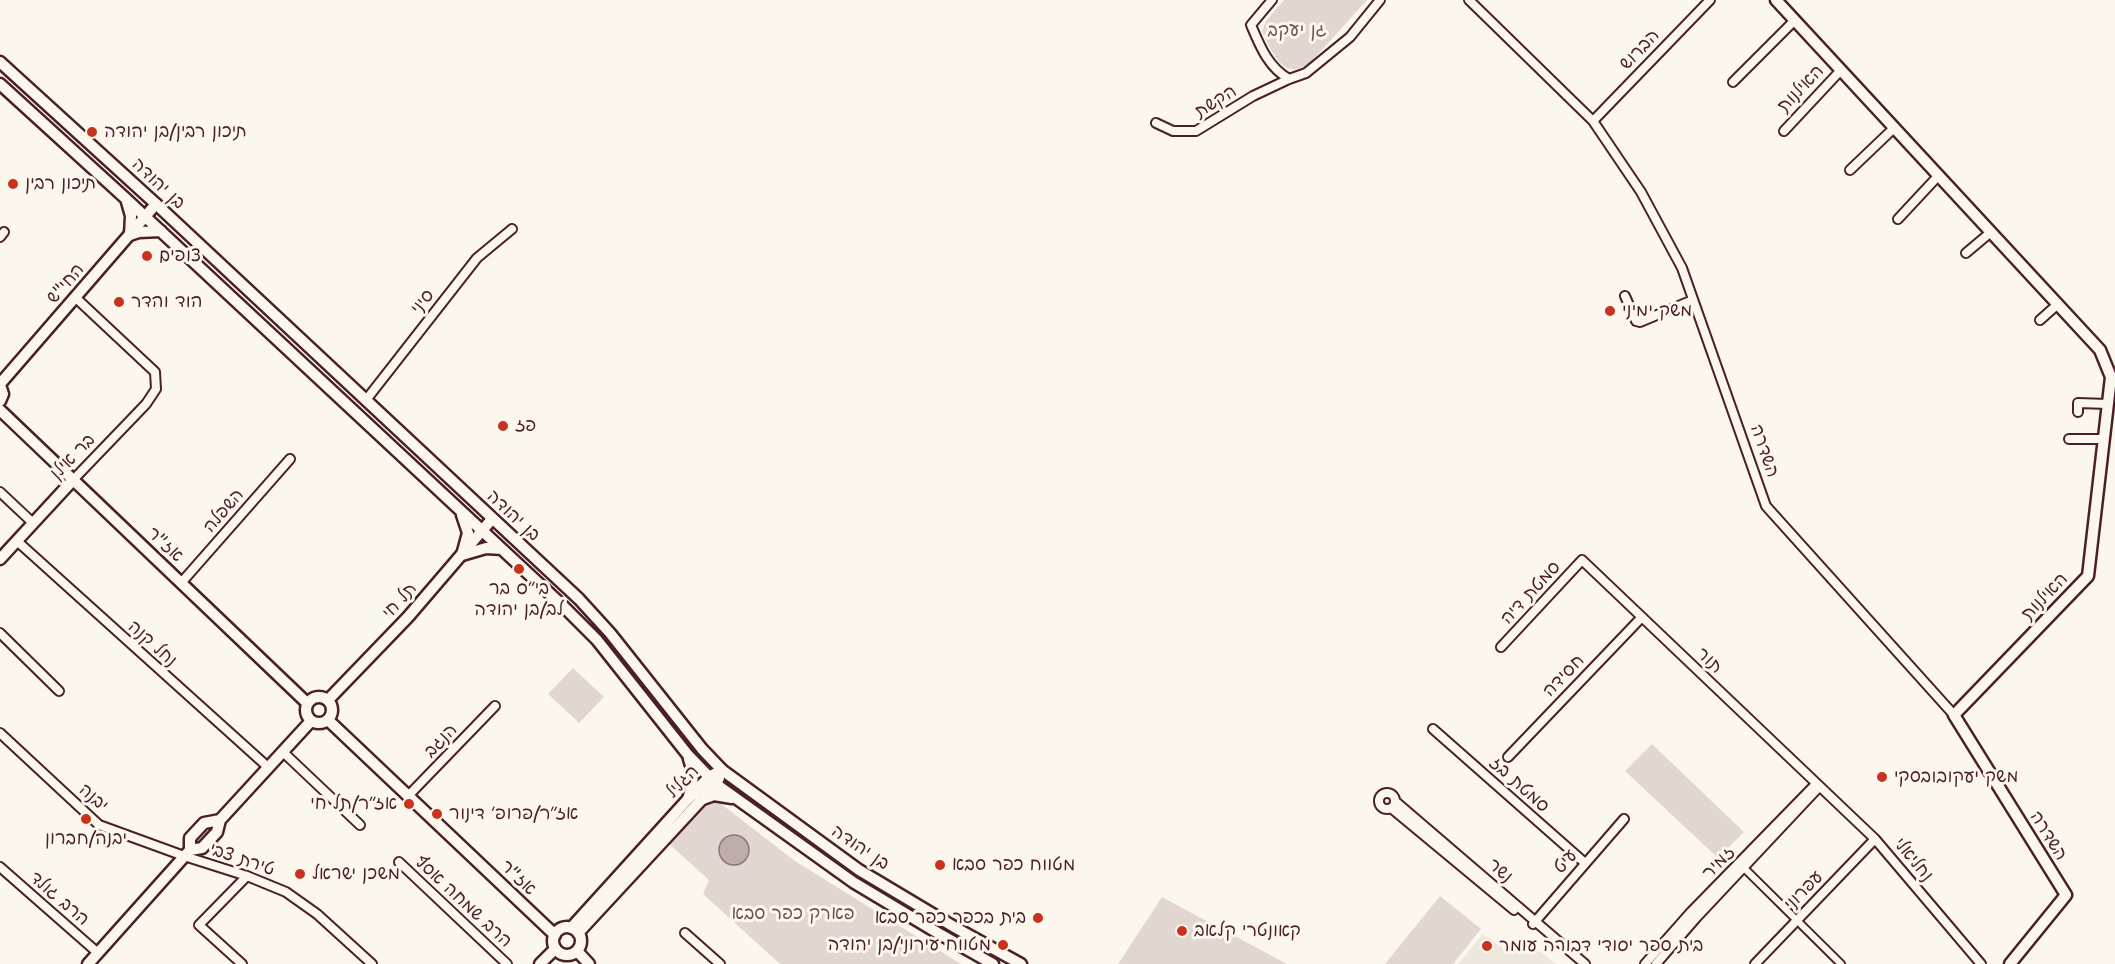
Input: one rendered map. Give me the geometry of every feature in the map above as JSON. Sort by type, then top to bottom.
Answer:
[{"type":"street","points":[[1272,0],[1251,25],[1264,56],[1280,74],[1288,79]]},
{"type":"street","name":"הקשת","points":[[1156,123],[1173,131],[1196,131],[1253,96],[1306,73],[1350,37],[1380,0]]},
{"type":"street","name":"השדרה","points":[[1469,0],[1593,121],[1641,192],[1682,268],[1766,506],[1954,715],[2066,895],[2010,964]]},
{"type":"street","name":"הברוש","points":[[1593,121],[1710,0]]},
{"type":"street","name":"האילנות","points":[[1776,0],[2100,350],[2111,376],[2088,576],[1954,715]]},
{"type":"street","points":[[1733,82],[1795,20]]},
{"type":"street","name":"בן יהודה","points":[[0,62],[156,204],[579,599],[610,633],[702,749],[722,770],[859,870],[1021,964]]},
{"type":"street","name":"האילנות","points":[[1784,130],[1841,70]]},
{"type":"street","name":"בן יהודה","points":[[0,84],[124,196],[597,640],[688,755],[712,781],[853,882],[993,964]]},
{"type":"street","points":[[1850,170],[1894,128]]},
{"type":"street","points":[[1898,219],[1939,176]]},
{"type":"street","points":[[124,196],[131,216],[130,235],[139,232],[161,231]]},
{"type":"street","name":"החי\"ש","points":[[0,385],[156,204]]},
{"type":"street","name":"סיני","points":[[366,400],[477,258],[512,230]]},
{"type":"street","points":[[1966,253],[1991,232]]},
{"type":"street","points":[[1625,296],[1636,321],[1640,322],[1693,300]]},
{"type":"street","name":"בר אילן","points":[[0,559],[147,404],[156,389],[154,372],[76,298]]},
{"type":"street","points":[[2040,320],[2058,304]]},
{"type":"street","points":[[0,385],[3,394],[0,401]]},
{"type":"street","points":[[2078,412],[2078,403],[2108,404]]},
{"type":"street","name":"אז\"ר","points":[[0,410],[307,703]]},
{"type":"street","points":[[2069,439],[2104,439]]},
{"type":"street","name":"השפלה","points":[[181,583],[290,459]]},
{"type":"street","points":[[0,492],[33,523]]},
{"type":"street","points":[[460,510],[468,533],[462,555]]},
{"type":"street","name":"תל חי","points":[[328,700],[408,617],[492,519]]},
{"type":"street","name":"נחל קנה","points":[[17,541],[269,768]]},
{"type":"street","points":[[462,555],[486,548],[503,550]]},
{"type":"street","name":"תור","points":[[1582,560],[1817,785]]},
{"type":"street","name":"סמטת דיה","points":[[1501,647],[1582,560]]},
{"type":"street","name":"חסידה","points":[[1508,757],[1642,617]]},
{"type":"street","points":[[0,633],[59,691]]},
{"type":"street","points":[[319,697],[328,700],[332,712],[328,720],[320,724],[311,721],[306,711],[307,703],[319,697]]},
{"type":"street","name":"הנגב","points":[[408,796],[495,706]]},
{"type":"street","name":"אז\"ר","points":[[328,720],[555,935]]},
{"type":"street","points":[[88,964],[187,853],[202,848],[217,832],[220,820],[311,721]]},
{"type":"street","name":"סמטת בז","points":[[1433,729],[1585,863]]},
{"type":"street","name":"יבנה","points":[[0,733],[99,825],[187,853]]},
{"type":"street","points":[[283,753],[360,825]]},
{"type":"street","points":[[688,755],[693,771],[688,799]]},
{"type":"street","name":"הגליל","points":[[574,930],[700,800],[722,770]]},
{"type":"street","name":"הגליל","points":[[574,930],[688,799],[712,781]]},
{"type":"street","name":"נחליאלי","points":[[1817,785],[1875,839],[1981,964]]},
{"type":"street","name":"זמיר","points":[[1656,964],[1817,785]]},
{"type":"street","name":"זמיר","points":[[1645,964],[1691,912],[1817,785]]},
{"type":"street","points":[[700,800],[714,795],[733,798]]},
{"type":"street","name":"נשר","points":[[1393,804],[1585,964]]},
{"type":"street","name":"עיט","points":[[1534,923],[1624,819]]},
{"type":"street","points":[[187,853],[190,838],[204,823],[220,820]]},
{"type":"street","name":"עפרוני","points":[[1755,964],[1875,839]]},
{"type":"street","name":"טירת צבי","points":[[187,853],[301,900],[372,964]]},
{"type":"street","name":"הרב שמחה אסף","points":[[399,862],[507,964]]},
{"type":"street","name":"הרב גולד","points":[[0,867],[98,953]]},
{"type":"street","points":[[1744,868],[1841,964]]},
{"type":"street","points":[[242,964],[199,925],[247,876]]},
{"type":"street","name":"נשר","points":[[1534,923],[1578,964]]},
{"type":"street","points":[[563,928],[574,930],[581,944],[578,951],[566,955],[555,949],[555,935],[563,928]]},
{"type":"street","points":[[686,933],[720,964]]},
{"type":"street","points":[[540,964],[555,949]]},
{"type":"street","points":[[578,951],[589,964]]},
{"type":"shaded area","points":[[734,835],[740,836],[748,844],[748,856],[740,864],[734,865],[728,864],[720,856],[719,850],[720,844],[728,836]]},
{"type":"shaded area","name":"בית ספר יסודי דבורה עומר","points":[[1483,934],[1510,953],[1523,938],[1556,964],[1458,964]]},
{"type":"green space","name":"גן יעקב","points":[[1284,0],[1367,0],[1312,61],[1294,69],[1280,63],[1262,31],[1266,21]]},
{"type":"green space","points":[[573,668],[604,697],[579,723],[548,694]]},
{"type":"green space","points":[[1652,744],[1744,832],[1718,858],[1625,771]]},
{"type":"green space","name":"פארק כפר סבא","points":[[702,803],[720,803],[795,861],[961,964],[780,964],[703,894],[709,880],[666,841]]},
{"type":"green space","points":[[1440,896],[1481,929],[1453,964],[1385,964]]},
{"type":"green space","name":"קאונטרי קלאב","points":[[1162,897],[1287,964],[1118,964]]},
{"type":"place","name":"תיכון רבין/בן יהודה","points":[[92,132]]},
{"type":"place","name":"תיכון רבין","points":[[13,184]]},
{"type":"place","name":"צופים","points":[[147,256]]},
{"type":"place","name":"הוד והדר","points":[[119,302]]},
{"type":"place","name":"משק ימיני","points":[[1610,311]]},
{"type":"place","name":"פז","points":[[503,426]]},
{"type":"place","name":"בי״ס בר לב/בן יהודה","points":[[519,569]]},
{"type":"place","name":"משק יעקובובסקי","points":[[1882,777]]},
{"type":"place","name":"אז״ר/תל חי","points":[[409,804]]},
{"type":"place","name":"אז״ר/פרופ׳ דינור","points":[[437,814]]},
{"type":"place","name":"יבנה/חברון","points":[[86,819]]},
{"type":"place","name":"מטווח כפר סבא","points":[[940,865]]},
{"type":"place","name":"משכן ישראל","points":[[300,874]]},
{"type":"place","name":"בית בכפר כפר סבא","points":[[1038,918]]},
{"type":"place","name":"קאונטרי קלאב","points":[[1182,931]]},
{"type":"place","name":"מטווח עירוני/בן יהודה","points":[[1003,945]]},
{"type":"place","name":"בית ספר יסודי דבורה עומר","points":[[1487,946]]}]
